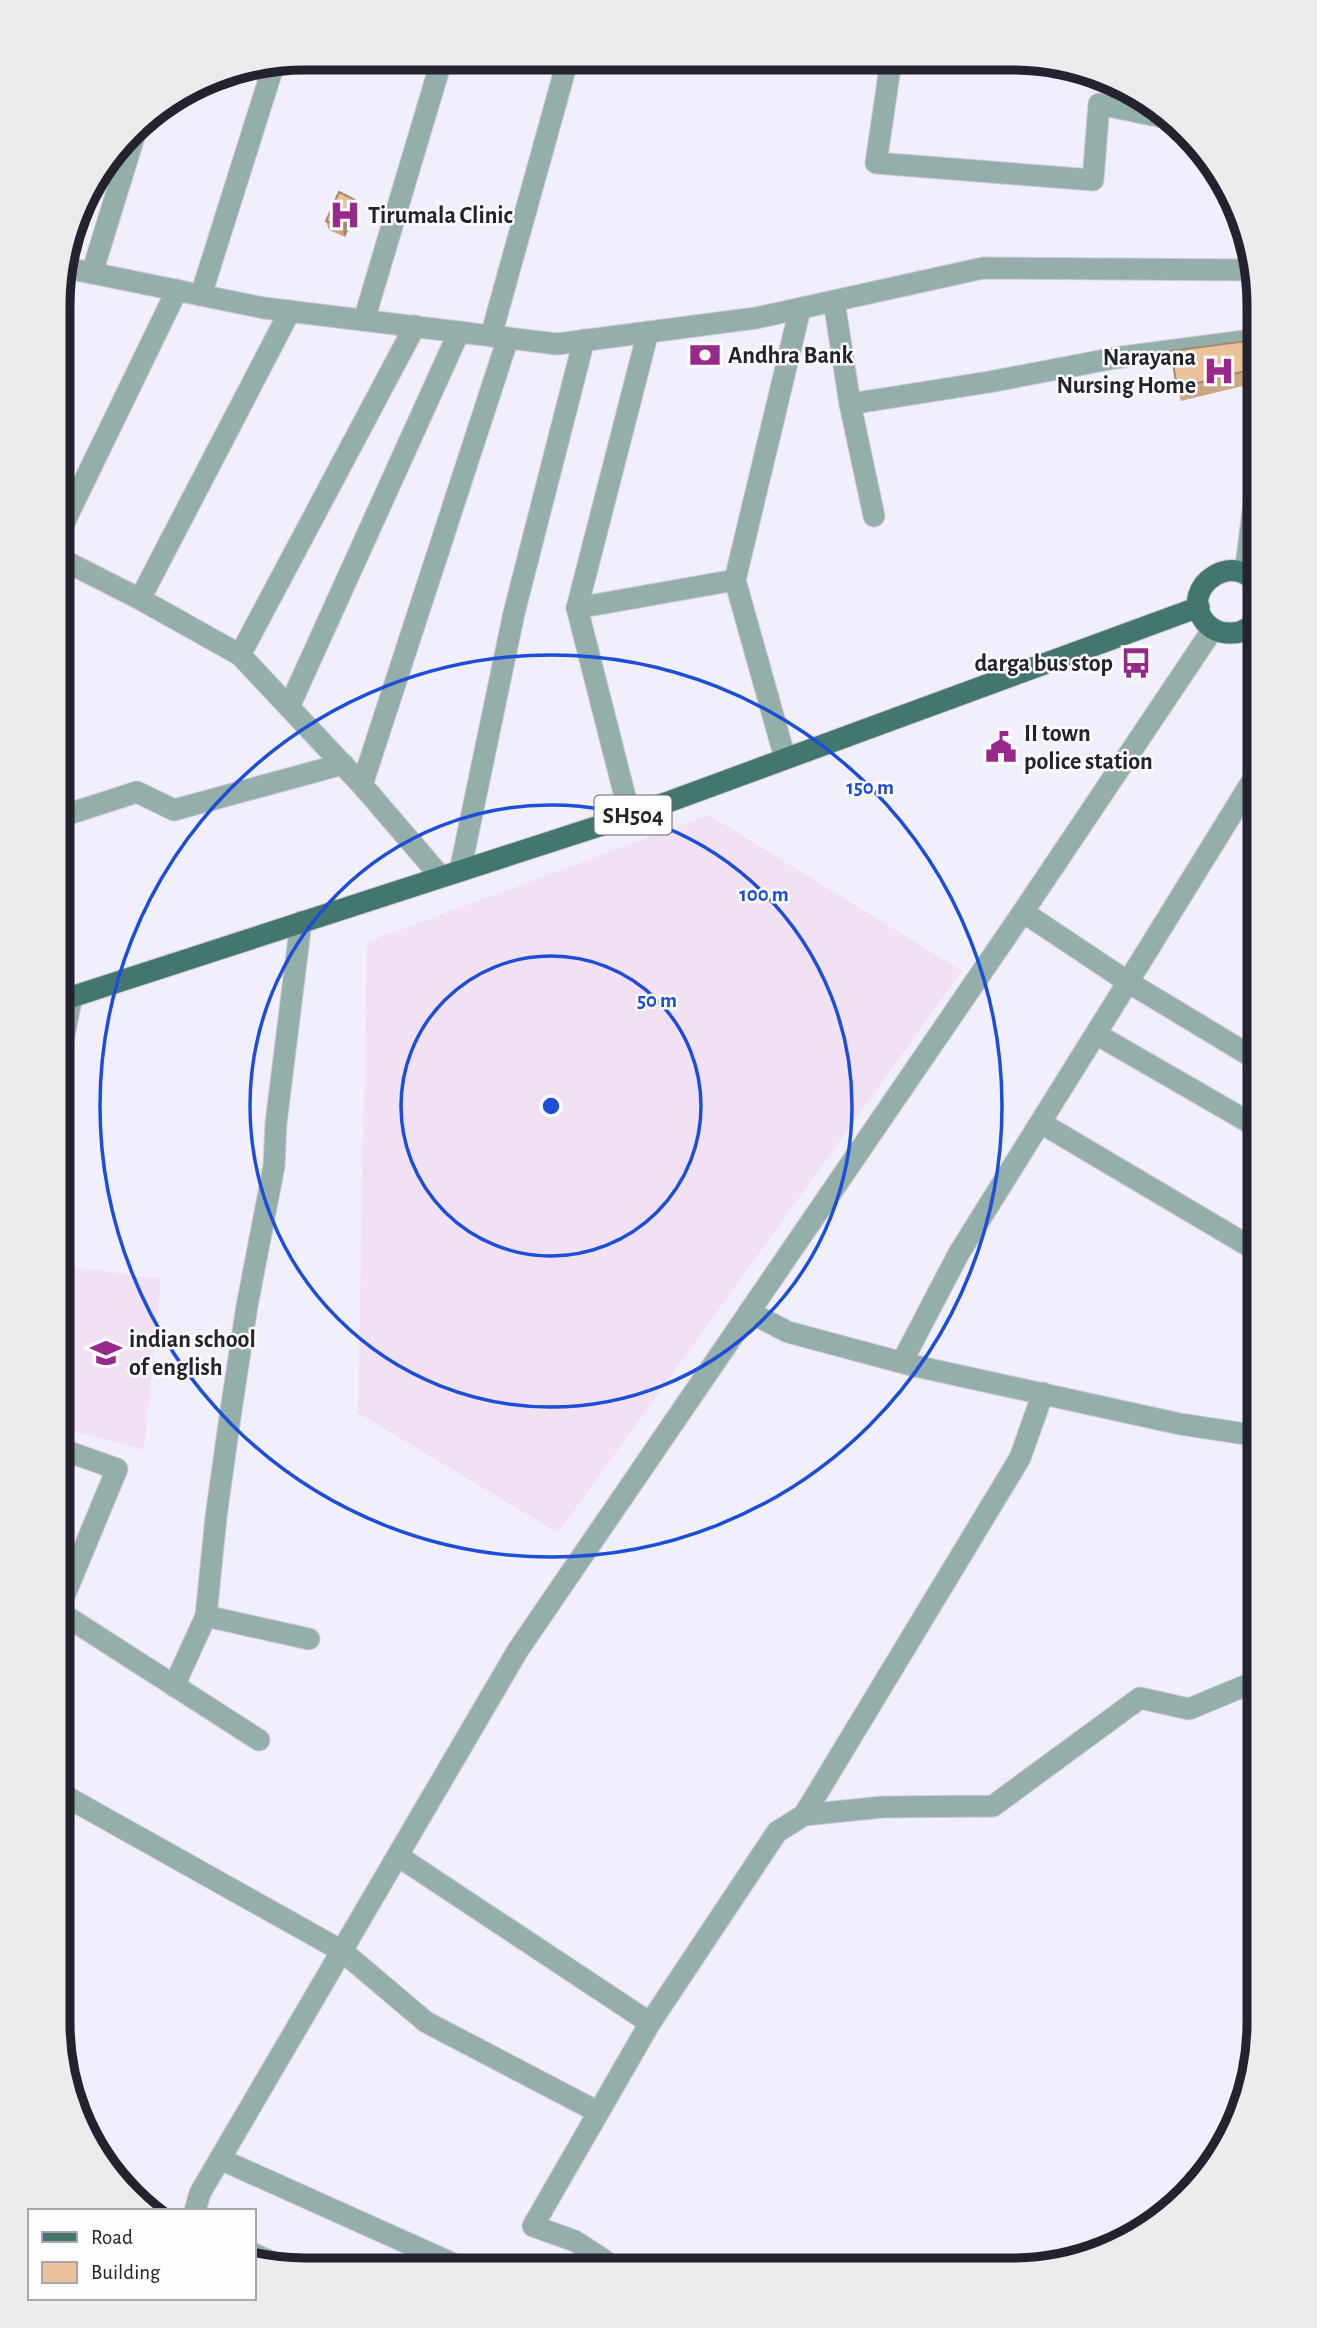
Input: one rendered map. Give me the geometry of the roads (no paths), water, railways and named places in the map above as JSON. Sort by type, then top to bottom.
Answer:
[{"type":"main road","points":[[1247,580],[1228,570],[1212,576],[1201,590],[1199,607],[1201,615],[1213,629],[1231,634],[1247,629]]},
{"type":"main road","name":"SH504","points":[[70,996],[630,816],[1199,607]]},
{"type":"street","points":[[890,70],[876,163],[1093,180],[1099,104],[1148,114]]},
{"type":"street","points":[[364,320],[438,71]]},
{"type":"street","points":[[362,785],[500,337],[565,71]]},
{"type":"street","points":[[201,295],[271,73]]},
{"type":"street","points":[[92,273],[131,147]]},
{"type":"street","points":[[73,269],[289,311],[557,344],[756,318],[983,268],[1243,270]]},
{"type":"street","points":[[70,510],[177,290]]},
{"type":"street","points":[[834,301],[850,404],[874,516]]},
{"type":"street","points":[[785,758],[735,580],[800,309]]},
{"type":"street","points":[[140,599],[289,311]]},
{"type":"street","points":[[240,655],[415,326]]},
{"type":"street","points":[[289,707],[459,332]]},
{"type":"street","points":[[630,816],[577,608],[648,332]]},
{"type":"street","points":[[451,874],[514,612],[584,340]]},
{"type":"street","points":[[850,404],[1115,358],[1247,341]]},
{"type":"street","points":[[70,563],[240,655],[362,785],[451,874]]},
{"type":"street","points":[[577,608],[735,580]]},
{"type":"street","points":[[196,2209],[200,2193],[518,1650],[1023,912],[1213,629]]},
{"type":"street","points":[[70,813],[137,792],[174,810],[343,764]]},
{"type":"street","points":[[902,1362],[959,1253],[1247,790]]},
{"type":"street","points":[[1023,912],[1128,982],[1247,1054]]},
{"type":"street","points":[[174,1686],[206,1616],[216,1517],[234,1392],[247,1306],[274,1166],[276,1123],[301,922]]},
{"type":"street","points":[[1096,1034],[1247,1121]]},
{"type":"street","points":[[1041,1123],[1246,1245]]},
{"type":"street","points":[[749,1312],[788,1332],[902,1362],[1180,1424],[1246,1434]]},
{"type":"street","points":[[804,1815],[1020,1458],[1043,1393]]},
{"type":"street","points":[[70,1452],[117,1469],[70,1582]]},
{"type":"street","points":[[206,1616],[309,1639]]},
{"type":"street","points":[[70,1619],[259,1740]]},
{"type":"street","points":[[601,2258],[575,2241],[533,2226],[650,2023],[777,1832],[804,1815],[883,1807],[993,1805],[1140,1698],[1189,1709],[1246,1685]]},
{"type":"street","points":[[70,1799],[342,1951],[426,2022],[598,2112]]},
{"type":"street","points":[[398,1856],[650,2023]]},
{"type":"street","points":[[220,2159],[440,2258]]},
{"type":"place","name":"Tirumala Clinic","points":[[345,215]]},
{"type":"place","name":"Andhra Bank","points":[[705,355]]},
{"type":"place","name":"Narayana Nursing Home","points":[[1219,371]]},
{"type":"place","name":"darga bus stop","points":[[1136,663]]},
{"type":"place","name":"II town police station","points":[[1001,747]]},
{"type":"place","name":"indian school of english","points":[[106,1353]]}]
